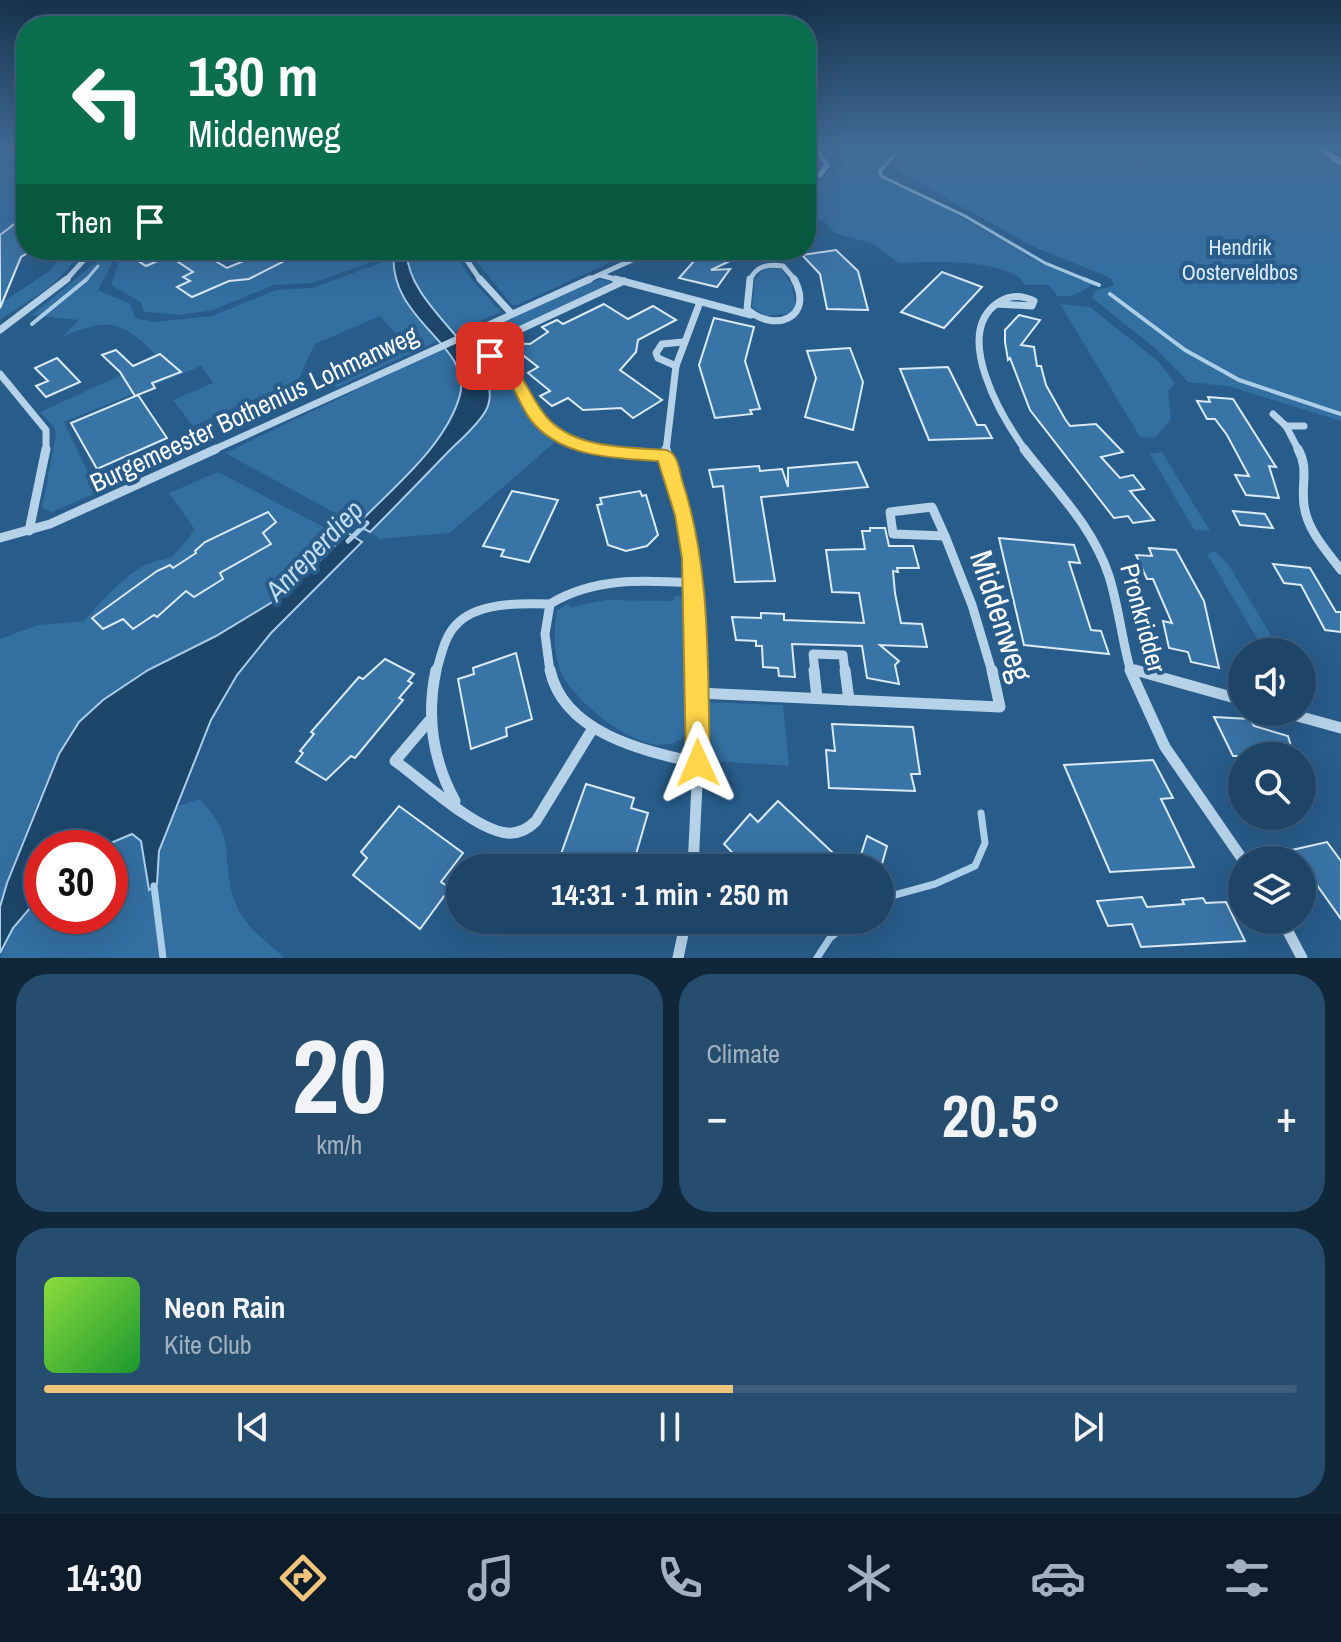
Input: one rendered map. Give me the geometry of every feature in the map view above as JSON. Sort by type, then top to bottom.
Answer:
[{"type":"street","points":[[0,330],[59,289],[86,260]]},
{"type":"street","points":[[466,260],[511,313]]},
{"type":"street","name":"Burgemeester Bothenius Lohmanweg","points":[[0,538],[29,531],[111,497],[632,260]]},
{"type":"street","points":[[599,275],[751,315],[780,321],[798,314],[802,307],[798,286],[783,266],[760,266],[751,276],[746,303],[751,315]]},
{"type":"street","points":[[624,281],[502,338],[488,350],[490,356],[514,376],[539,420],[561,438],[598,450],[666,456]]},
{"type":"street","points":[[1007,296],[1021,296],[1034,301],[1032,306],[1023,307],[997,304],[1007,296]]},
{"type":"street","points":[[694,854],[698,763],[694,583],[689,536],[666,456],[669,404],[676,366],[700,302]]},
{"type":"street","name":"Pronkridder","points":[[997,304],[988,311],[979,328],[985,375],[1024,450],[1090,533],[1112,584],[1130,669],[1147,713],[1170,756],[1233,846]]},
{"type":"street","points":[[676,366],[658,358],[656,353],[662,344],[683,342]]},
{"type":"street","points":[[0,374],[46,430],[48,440],[29,531]]},
{"type":"street","points":[[1273,414],[1286,426],[1306,464],[1304,505],[1314,534],[1341,570]]},
{"type":"street","points":[[1286,426],[1304,426]]},
{"type":"street","name":"Middenweg","points":[[697,693],[1000,707],[992,666],[945,536],[932,507],[890,512],[893,534],[945,536]]},
{"type":"street","points":[[455,801],[434,759],[429,721],[436,668],[456,624],[462,619],[509,606],[550,604],[559,597],[605,585],[694,583]]},
{"type":"street","points":[[550,604],[545,624],[549,670],[571,708],[593,728],[635,748],[698,763]]},
{"type":"street","points":[[817,698],[813,654],[843,655],[849,700]]},
{"type":"street","points":[[1130,669],[1228,696]]},
{"type":"street","points":[[429,721],[395,761],[500,832],[512,834],[526,829],[539,818],[573,752],[593,728]]},
{"type":"street","points":[[1316,721],[1341,728]]},
{"type":"street","points":[[678,958],[683,934]]},
{"type":"street","points":[[1289,934],[1302,958]]},
{"type":"green space","points":[[0,193],[16,193],[16,223],[0,233]]},
{"type":"green space","points":[[816,193],[917,193],[1032,258],[1095,283],[1073,295],[1057,296],[1049,285],[1025,285],[1017,276],[987,266],[947,262],[899,263],[874,244],[835,233],[825,222],[816,219]]},
{"type":"green space","name":"Hendrik Oosterveldbos","points":[[937,193],[1341,193],[1341,421],[1228,386],[1188,382],[1156,349],[1092,298],[1096,290],[1114,286],[1111,278],[1034,247]]},
{"type":"green space","points":[[59,260],[76,260],[51,286],[0,320],[0,304],[51,270]]},
{"type":"green space","points":[[112,260],[98,290],[130,304],[135,318],[154,322],[212,316],[276,290],[312,288],[393,260],[395,277],[405,300],[439,340],[336,388],[330,381],[408,347],[380,316],[315,344],[298,380],[193,426],[173,400],[213,383],[201,366],[64,422],[89,475],[137,455],[143,473],[52,512],[42,507],[56,435],[54,427],[40,412],[159,358],[135,336],[115,326],[93,326],[62,337],[79,320],[31,315],[98,262]]},
{"type":"green space","points":[[120,260],[138,260],[147,266],[160,260],[174,260],[194,273],[191,281],[178,287],[192,297],[230,280],[250,279],[285,260],[374,260],[312,283],[274,285],[213,310],[181,315],[144,312],[141,302],[111,285]]},
{"type":"green space","points":[[408,260],[460,260],[469,276],[501,312],[451,334],[411,280]]},
{"type":"green space","points":[[475,260],[615,260],[517,305],[512,305]]},
{"type":"green space","points":[[766,266],[781,269],[792,285],[796,308],[791,313],[766,316],[752,307],[755,279]]},
{"type":"green space","points":[[599,279],[612,282],[492,340],[484,350],[518,388],[538,425],[556,441],[450,533],[380,539],[370,532],[470,430],[479,365],[460,341]]},
{"type":"green space","points":[[1060,304],[1090,307],[1158,361],[1175,383],[1168,391],[1171,419],[1155,438],[1140,437]]},
{"type":"green space","points":[[444,348],[455,363],[461,380],[454,410],[445,428],[417,464],[357,525],[225,453]]},
{"type":"green space","points":[[1162,452],[1210,531],[1194,530],[1150,454]]},
{"type":"green space","points":[[218,472],[327,529],[348,533],[273,603],[143,674],[98,704],[79,722],[58,757],[27,830],[24,830],[0,907],[0,639],[38,625],[84,621],[112,590],[133,573],[144,566],[171,558],[195,530],[169,493]]},
{"type":"green space","points":[[1215,551],[1228,564],[1273,638],[1257,638],[1207,554]]},
{"type":"green space","points":[[676,595],[685,599],[686,734],[673,743],[656,744],[618,729],[582,700],[569,685],[557,657],[557,611],[567,604],[572,607],[605,600],[673,601]]},
{"type":"green space","points":[[707,702],[783,705],[789,766],[713,761]]},
{"type":"green space","points":[[199,799],[211,812],[226,845],[236,906],[254,931],[285,958],[0,958],[13,928],[24,915],[24,934],[128,934],[128,836],[132,834],[141,841],[149,889],[157,884],[159,851],[176,807]]},
{"type":"shaded area","points":[[394,260],[409,260],[422,294],[472,355],[485,375],[490,394],[485,412],[477,423],[370,532],[357,525],[430,449],[453,414],[460,395],[461,377],[454,361],[415,314],[395,275]]},
{"type":"shaded area","points":[[348,533],[362,542],[271,633],[237,675],[211,720],[159,851],[157,884],[149,890],[141,841],[132,834],[128,836],[128,830],[28,830],[59,754],[79,722],[103,700],[148,670],[216,636],[284,595]]},
{"type":"shaded area","points":[[24,841],[24,915],[0,953],[0,907]]},
{"type":"building","points":[[16,223],[16,260],[20,260],[0,308],[0,235]]},
{"type":"building","points":[[836,250],[858,271],[868,310],[827,309],[820,274],[807,260],[816,260],[816,253]]},
{"type":"building","points":[[137,260],[160,260],[146,266]]},
{"type":"building","points":[[175,260],[214,260],[227,268],[246,260],[286,260],[249,279],[229,281],[192,297],[177,287],[190,281],[183,277],[193,272]]},
{"type":"building","points":[[695,260],[732,260],[711,270],[730,269],[717,287],[679,278]]},
{"type":"building","points":[[942,272],[982,287],[944,328],[901,312]]},
{"type":"building","points":[[604,304],[628,319],[653,306],[676,320],[638,340],[636,352],[620,370],[662,400],[633,418],[621,408],[583,410],[568,398],[552,406],[540,396],[550,391],[528,373],[538,367],[507,343],[530,344],[548,332],[542,327],[557,320],[563,324]]},
{"type":"building","points":[[1019,315],[1040,320],[1021,345],[1034,347],[1037,366],[1041,366],[1046,385],[1065,419],[1070,426],[1096,424],[1123,452],[1101,457],[1120,478],[1133,475],[1144,489],[1130,491],[1154,520],[1133,523],[1128,516],[1114,518],[1030,410],[1010,358],[1008,360],[1005,342],[1005,330]]},
{"type":"building","points":[[714,318],[754,327],[745,361],[760,409],[750,410],[752,414],[715,418],[699,365]]},
{"type":"building","points":[[850,348],[863,382],[853,430],[805,417],[816,378],[807,351]]},
{"type":"building","points":[[116,350],[133,366],[160,354],[181,372],[152,383],[155,388],[135,396],[120,372],[102,355]]},
{"type":"building","points":[[57,358],[80,382],[46,397],[36,386],[48,381],[35,368]]},
{"type":"building","points":[[948,367],[977,425],[985,425],[992,438],[929,440],[900,369]]},
{"type":"building","points":[[138,395],[167,438],[97,469],[71,423]]},
{"type":"building","points":[[1208,397],[1233,399],[1276,467],[1269,466],[1279,498],[1246,495],[1235,475],[1249,476],[1227,435],[1215,419],[1207,419],[1197,401],[1210,402]]},
{"type":"building","points":[[857,462],[868,487],[761,497],[775,581],[735,582],[723,486],[713,487],[709,470],[759,466],[760,471],[782,469],[788,487],[788,468]]},
{"type":"building","points":[[512,491],[558,500],[529,562],[501,556],[504,550],[483,546]]},
{"type":"building","points":[[640,491],[642,496],[646,495],[658,535],[647,546],[626,551],[608,545],[597,505],[602,504],[600,498]]},
{"type":"building","points":[[1233,511],[1265,514],[1273,528],[1240,525]]},
{"type":"building","points":[[268,512],[276,522],[263,533],[271,544],[220,573],[223,579],[194,597],[186,591],[157,617],[154,615],[133,629],[123,619],[103,629],[92,618],[157,571],[170,565],[173,568],[196,553],[205,542]]},
{"type":"building","points":[[870,528],[885,528],[889,546],[913,546],[919,568],[897,568],[898,572],[893,571],[895,593],[901,623],[922,624],[927,647],[880,645],[899,661],[895,665],[899,684],[867,678],[862,646],[792,644],[795,677],[779,676],[778,668],[763,667],[762,646],[756,646],[756,641],[736,640],[732,617],[761,618],[761,613],[784,614],[784,620],[864,623],[859,593],[832,592],[826,550],[865,549],[862,531],[870,531]]},
{"type":"building","points":[[999,538],[1074,545],[1080,563],[1069,562],[1091,630],[1101,631],[1109,654],[1024,645]]},
{"type":"building","points":[[1149,548],[1176,550],[1204,601],[1219,668],[1191,662],[1188,652],[1169,648],[1163,621],[1172,623],[1153,579],[1147,579],[1136,555],[1152,556]]},
{"type":"building","points":[[1273,564],[1310,568],[1336,612],[1341,612],[1341,632],[1325,630],[1301,585],[1284,583]]},
{"type":"building","points":[[516,653],[532,719],[506,728],[507,736],[471,749],[458,679],[474,674],[473,668]]},
{"type":"building","points":[[385,659],[414,674],[408,681],[412,683],[399,698],[403,700],[355,758],[351,756],[326,780],[296,762],[303,753],[300,751],[314,734],[311,732],[359,677],[363,679]]},
{"type":"building","points":[[1214,717],[1228,718],[1228,726],[1254,726],[1288,736],[1290,742],[1228,742],[1228,746]]},
{"type":"building","points":[[832,724],[913,727],[920,774],[911,774],[915,791],[829,788],[826,750],[835,751]]},
{"type":"building","points":[[1153,760],[1173,798],[1161,799],[1194,867],[1110,872],[1064,765]]},
{"type":"building","points":[[586,784],[634,798],[631,808],[648,813],[636,854],[561,854]]},
{"type":"building","points":[[778,801],[834,854],[734,854],[724,844],[750,814],[758,822]]},
{"type":"building","points":[[399,806],[463,853],[446,854],[446,875],[441,882],[446,885],[446,893],[420,929],[353,875],[367,858],[361,852]]},
{"type":"building","points":[[867,836],[887,846],[885,854],[861,854]]},
{"type":"building","points":[[1327,842],[1341,861],[1341,919],[1316,884],[1316,846],[1310,846]]},
{"type":"building","points":[[1142,897],[1147,907],[1184,904],[1182,900],[1203,898],[1206,903],[1226,902],[1228,934],[1242,934],[1245,941],[1141,947],[1132,924],[1108,926],[1097,901]]},
{"type":"waterway","points":[[916,193],[965,216],[1045,263],[1089,281]]},
{"type":"waterway","points":[[86,280],[98,266]]},
{"type":"waterway","points":[[1084,279],[1089,281]]},
{"type":"waterway","points":[[32,324],[86,280]]},
{"type":"waterway","points":[[1089,281],[1099,285]]},
{"type":"waterway","points":[[1110,294],[1185,350],[1239,380],[1341,414]]},
{"type":"waterway","name":"Anreperdiep","points":[[348,541],[367,523]]},
{"type":"waterway","points":[[894,895],[935,884],[975,866],[985,843],[981,813]]},
{"type":"waterway","points":[[154,886],[163,958]]},
{"type":"waterway","points":[[817,958],[835,934]]},
{"type":"route","points":[[490,356],[508,367],[539,420],[561,438],[598,450],[666,456],[684,515],[692,558],[698,763]]}]
